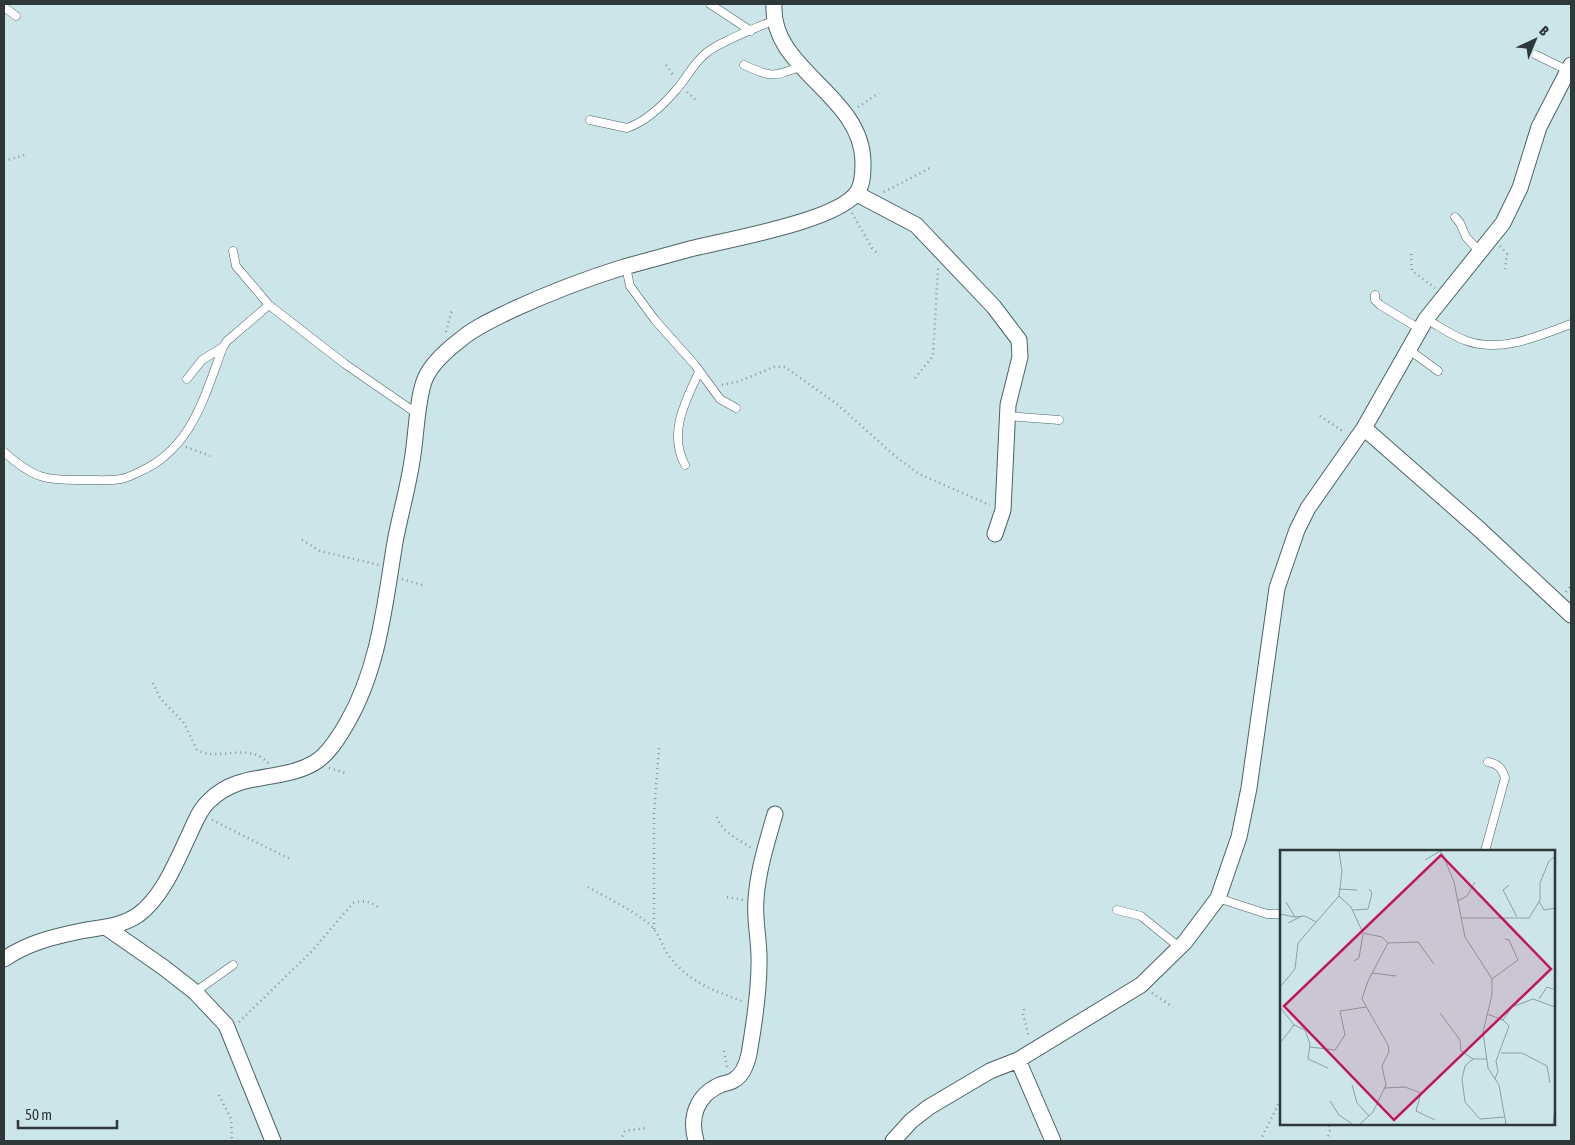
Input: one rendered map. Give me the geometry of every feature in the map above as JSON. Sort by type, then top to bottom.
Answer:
[{"type":"street","points":[[774,4],[774,20],[782,44],[847,115],[858,133],[863,152],[863,173],[858,199]]},
{"type":"street","points":[[894,1141],[911,1121],[929,1107],[990,1071],[1018,1060],[1141,985],[1179,947],[1218,898],[1238,837],[1249,788],[1277,588],[1282,570],[1308,508],[1360,434],[1423,324],[1444,295],[1491,239],[1511,208],[1540,127],[1570,68]]},
{"type":"street","points":[[4,959],[25,946],[40,940],[86,930],[107,928],[135,917],[147,907],[159,891],[208,802],[241,781],[295,771],[319,760],[346,724],[357,704],[372,665],[391,573],[424,380],[438,362],[462,338],[488,322],[560,288],[626,267],[785,226],[831,211],[858,199],[916,225],[994,307],[1019,340],[1020,357],[1007,416],[1003,510],[995,534]]},
{"type":"street","points":[[1360,434],[1479,529],[1571,615]]},
{"type":"street","points":[[696,1141],[693,1122],[697,1104],[706,1094],[720,1085],[734,1080],[742,1072],[748,1060],[759,965],[756,902],[763,856],[775,814]]},
{"type":"street","points":[[107,928],[164,967],[213,1009],[229,1032],[242,1070],[273,1141]]},
{"type":"street","points":[[1018,1060],[1053,1141]]},
{"type":"lane","points":[[710,4],[751,31]]},
{"type":"lane","points":[[4,7],[16,16]]},
{"type":"lane","points":[[590,120],[627,128],[633,126],[658,108],[676,91],[699,60],[709,51],[774,20]]},
{"type":"lane","points":[[1536,55],[1570,68]]},
{"type":"lane","points":[[744,65],[768,76],[776,76],[803,66]]},
{"type":"lane","points":[[1455,218],[1460,223],[1466,237],[1480,252]]},
{"type":"lane","points":[[233,251],[236,266],[269,305],[345,364],[419,416]]},
{"type":"lane","points":[[626,267],[630,286],[638,298],[710,388],[720,399],[736,408]]},
{"type":"lane","points":[[1375,295],[1375,300],[1380,305],[1423,324],[1466,341],[1489,345],[1520,341],[1571,324]]},
{"type":"lane","points":[[187,379],[202,360],[223,347],[233,335],[269,305]]},
{"type":"lane","points":[[4,452],[24,469],[46,480],[122,479],[147,468],[168,455],[177,444],[204,401],[223,347]]},
{"type":"lane","points":[[1408,350],[1438,371]]},
{"type":"lane","points":[[685,465],[677,447],[677,431],[684,404],[699,372]]},
{"type":"lane","points":[[1007,416],[1059,420]]},
{"type":"lane","points":[[1485,850],[1505,778],[1503,770],[1497,764],[1488,762]]},
{"type":"lane","points":[[1218,898],[1267,914],[1280,914]]},
{"type":"lane","points":[[1117,910],[1135,914],[1147,920],[1179,947]]},
{"type":"lane","points":[[195,992],[233,965]]},
{"type":"path","points":[[847,115],[880,92]]},
{"type":"path","points":[[4,161],[28,154]]},
{"type":"path","points":[[879,255],[872,248],[858,199],[932,168]]},
{"type":"path","points":[[1491,239],[1506,250],[1505,269]]},
{"type":"path","points":[[915,378],[932,356],[939,249]]},
{"type":"path","points":[[1411,254],[1410,264],[1414,274],[1444,295]]},
{"type":"path","points":[[710,388],[737,382],[774,367],[785,366],[838,404],[895,456],[919,474],[1003,510]]},
{"type":"path","points":[[1320,416],[1360,434]]},
{"type":"path","points":[[177,444],[210,456]]},
{"type":"path","points":[[302,540],[320,551],[391,573],[422,585]]},
{"type":"path","points":[[153,683],[160,698],[180,717],[197,750],[207,754],[247,752],[257,754],[266,760],[275,775]]},
{"type":"path","points":[[654,929],[654,813],[659,747]]},
{"type":"path","points":[[200,814],[290,859]]},
{"type":"path","points":[[718,818],[719,824],[724,830],[763,856]]},
{"type":"path","points":[[588,887],[642,919],[654,929],[669,956],[682,971],[699,985],[755,1006]]},
{"type":"path","points":[[229,1032],[312,951],[354,903],[362,900],[378,907]]},
{"type":"path","points":[[1141,985],[1173,1007]]},
{"type":"path","points":[[1024,1009],[1024,1020],[1034,1050]]},
{"type":"path","points":[[219,1095],[231,1119],[232,1141]]},
{"type":"path","points":[[1260,1141],[1280,1101]]},
{"type":"path","points":[[1327,1141],[1330,1130],[1328,1125]]},
{"type":"path","points":[[620,1141],[625,1130],[645,1128]]}]
